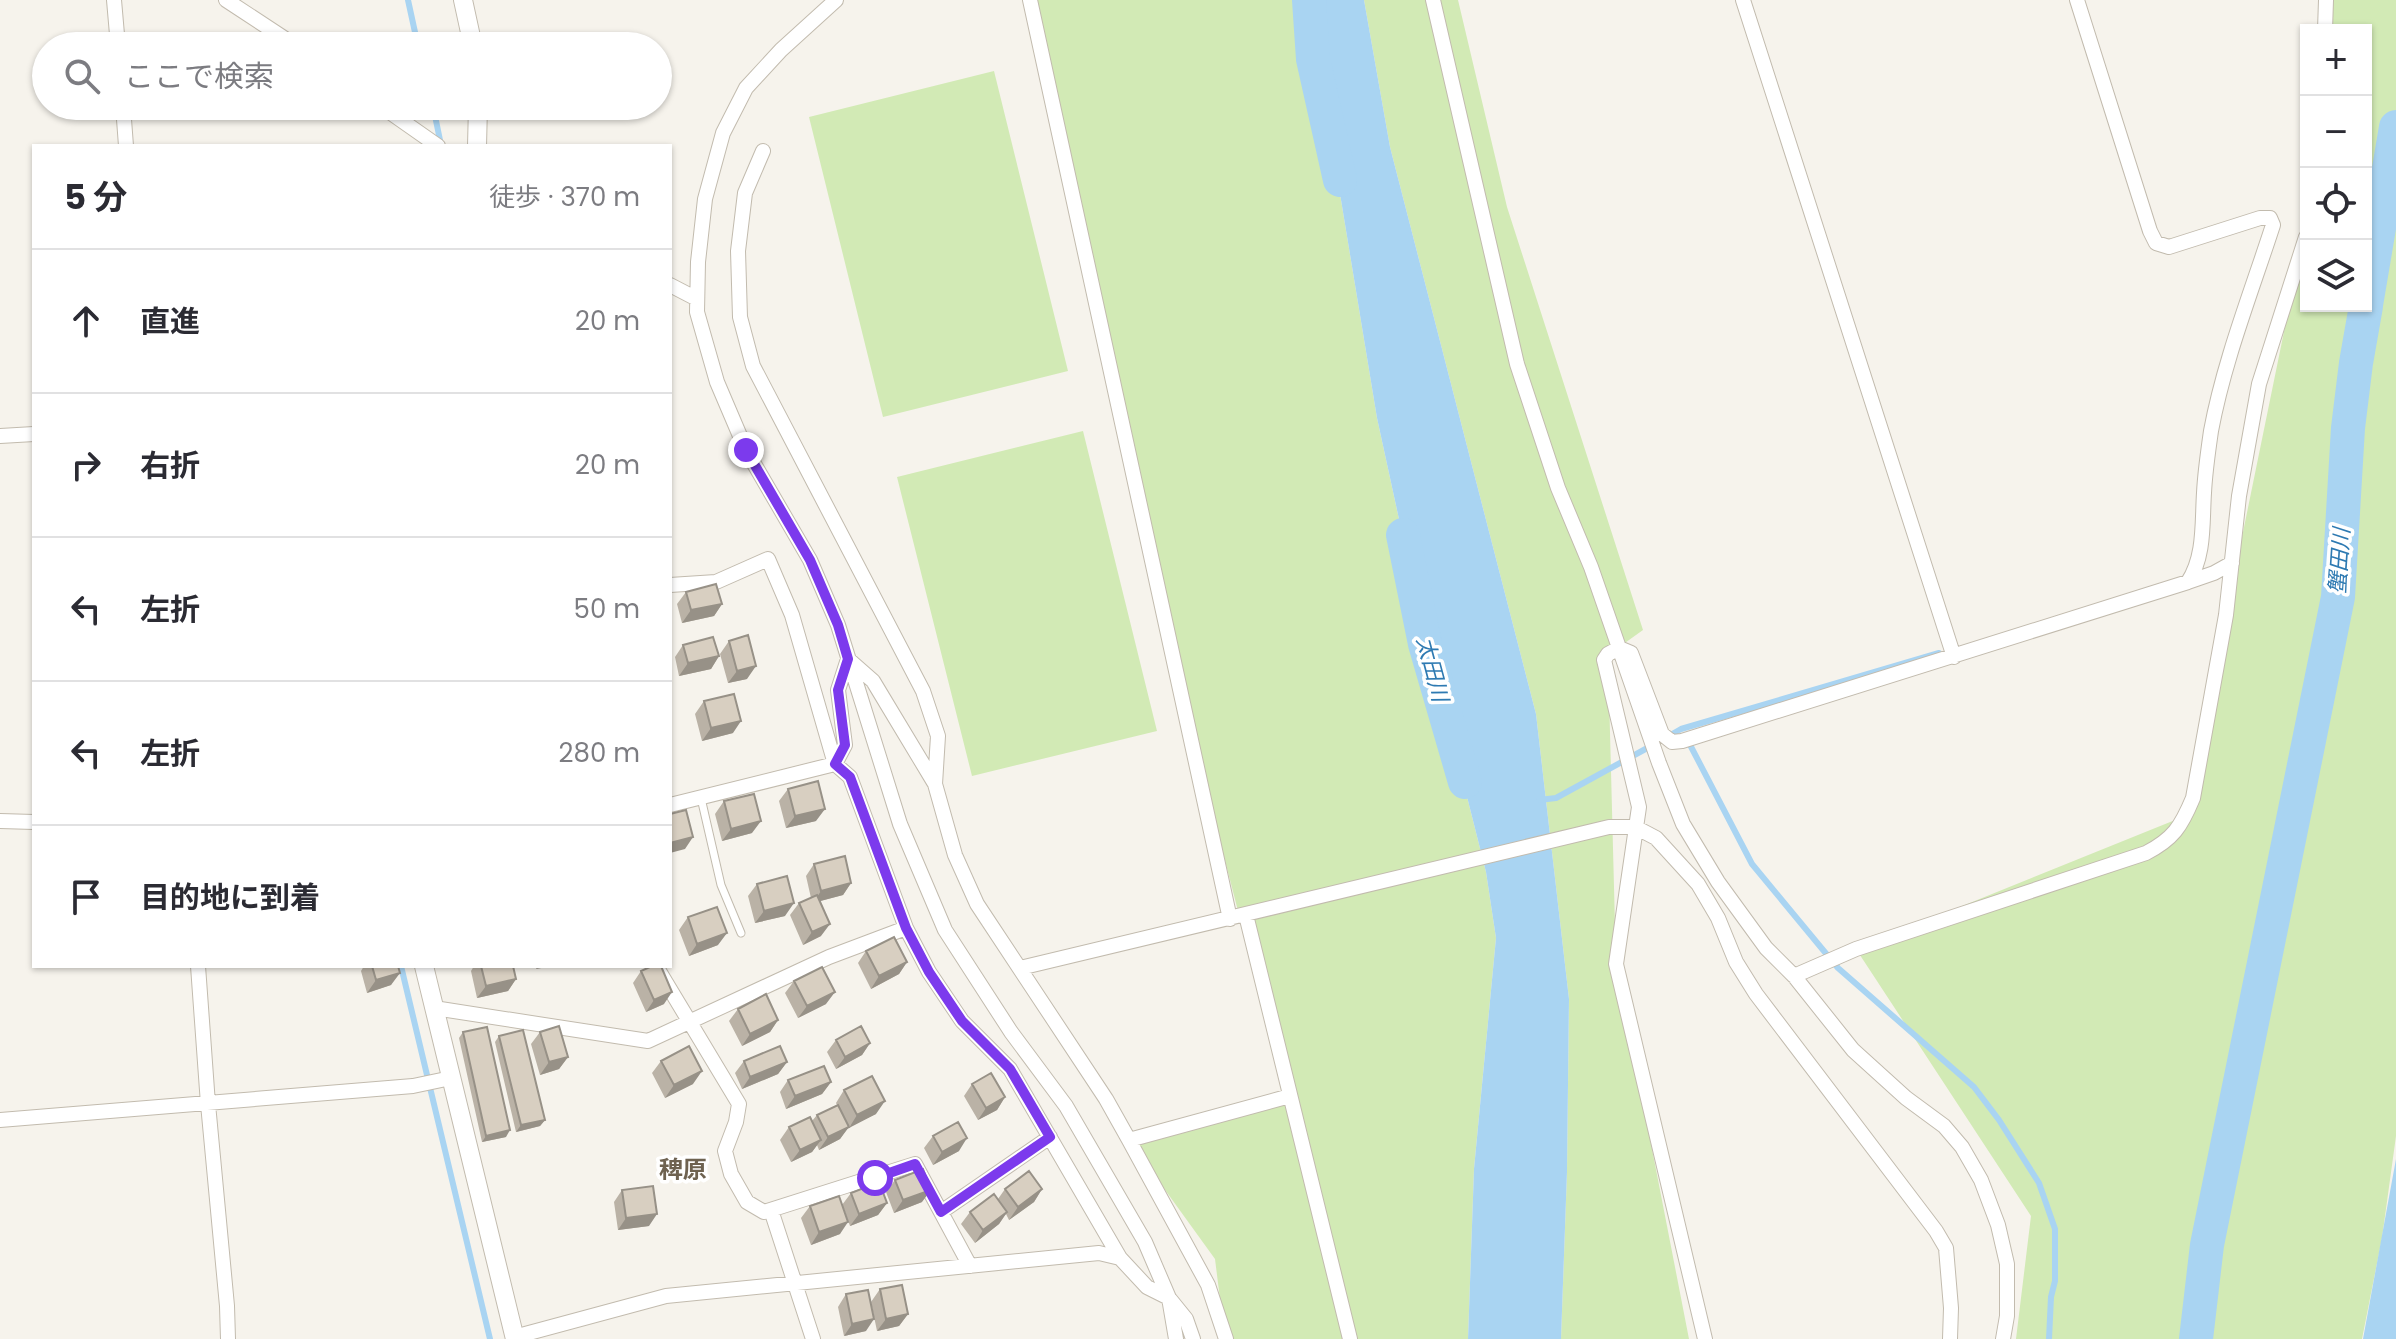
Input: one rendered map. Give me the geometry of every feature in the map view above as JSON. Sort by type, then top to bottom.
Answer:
[{"type":"street","points":[[114,0],[117,32]]},
{"type":"street","points":[[226,0],[275,32]]},
{"type":"street","points":[[463,0],[470,32]]},
{"type":"street","points":[[836,0],[781,50],[746,88],[723,133],[705,199],[698,262],[697,312],[717,382],[746,450],[810,560],[838,625],[900,824],[945,930],[1011,1032],[1066,1106],[1145,1242],[1169,1298],[1176,1339]]},
{"type":"street","points":[[1030,0],[1230,919]]},
{"type":"street","points":[[1433,0],[1517,364],[1558,488],[1591,567],[1683,824],[1718,882],[1766,948],[1794,976],[1853,1050],[1906,1098],[1944,1126],[1962,1147],[1981,1180],[1998,1225],[2007,1264],[2007,1316],[2003,1339]]},
{"type":"street","points":[[1743,0],[1954,657]]},
{"type":"street","points":[[2077,0],[2156,243],[2169,247],[2260,218],[2270,218],[2273,225],[2226,369],[2205,479],[2200,557],[2188,582]]},
{"type":"street","points":[[2325,24],[2326,0]]},
{"type":"street","points":[[124,120],[126,144]]},
{"type":"street","points":[[401,120],[435,144]]},
{"type":"street","points":[[477,144],[478,120]]},
{"type":"street","points":[[763,151],[745,193],[738,251],[740,317],[753,366],[923,691],[938,736],[935,784]]},
{"type":"street","points":[[1794,976],[1856,949],[2146,853],[2167,842],[2193,798],[2226,615],[2239,496],[2259,384],[2305,240]]},
{"type":"street","points":[[672,286],[697,299]]},
{"type":"street","points":[[0,436],[32,434]]},
{"type":"street","points":[[672,585],[716,582],[768,559],[792,615],[835,764],[850,777],[906,928],[929,972],[962,1021],[1010,1069],[1120,1258],[1147,1287],[1169,1298],[1186,1319],[1193,1339]]},
{"type":"street","points":[[1619,648],[1631,653],[1662,734],[1672,742],[1682,741],[2188,582],[2232,563]]},
{"type":"street","points":[[1619,648],[1604,660],[1639,807],[1616,964],[1705,1339]]},
{"type":"street","points":[[848,659],[873,681],[935,784],[955,855],[977,904],[1106,1099],[1208,1285],[1226,1339]]},
{"type":"street","points":[[672,805],[835,764],[845,745],[838,690],[848,659]]},
{"type":"street","points":[[0,821],[32,822]]},
{"type":"street","points":[[1020,968],[1609,827],[1635,827],[1656,838],[1698,884],[1718,918],[1736,962],[1756,994],[1936,1231],[1946,1248],[1950,1339]]},
{"type":"street","points":[[1253,914],[1290,1096],[1350,1339]]},
{"type":"street","points":[[434,1008],[648,1041],[829,957],[906,928]]},
{"type":"street","points":[[198,968],[228,1339]]},
{"type":"street","points":[[424,968],[514,1338],[666,1296],[1099,1253],[1120,1258]]},
{"type":"street","points":[[657,968],[739,1104],[725,1151],[731,1174],[747,1202],[764,1212],[915,1164],[970,1266]]},
{"type":"street","points":[[0,1120],[413,1086],[451,1078]]},
{"type":"street","points":[[1129,1140],[1290,1096]]},
{"type":"street","points":[[941,1212],[1050,1137]]},
{"type":"street","points":[[771,1210],[813,1339]]},
{"type":"lane","points":[[701,798],[721,885],[741,933]]},
{"type":"green space","points":[[1027,0],[1308,0],[1377,418],[1412,579],[1486,872],[1496,938],[1474,1169],[1468,1339],[1225,1339],[1215,1259],[1129,1140],[1286,1096],[1180,687]]},
{"type":"green space","points":[[1364,0],[1458,0],[1507,207],[1643,630],[1608,655],[1616,964],[1689,1339],[1561,1339],[1569,999],[1536,714],[1390,147]]},
{"type":"green space","points":[[2321,0],[2396,0],[2396,1136],[2382,1238],[2362,1339],[2016,1339],[2031,1216],[1856,949],[2185,816],[2298,263],[2300,239],[2300,312],[2372,312],[2372,24],[2319,24]]},
{"type":"green space","points":[[994,71],[1068,371],[883,417],[809,117]]},
{"type":"green space","points":[[1083,431],[1157,731],[972,776],[897,477]]},
{"type":"water","points":[[1308,0],[1364,0],[1390,147],[1536,714],[1569,999],[1561,1339],[1468,1339],[1474,1169],[1496,938],[1486,872],[1412,579],[1377,418]]},
{"type":"water","points":[[2396,1159],[2396,1339],[2363,1339]]},
{"type":"building","points":[[716,584],[722,604],[691,610],[686,592]]},
{"type":"building","points":[[748,635],[756,666],[737,671],[729,641]]},
{"type":"building","points":[[713,637],[719,656],[688,663],[683,645]]},
{"type":"building","points":[[734,694],[741,721],[711,728],[704,701]]},
{"type":"building","points":[[818,781],[825,809],[795,816],[788,789]]},
{"type":"building","points":[[754,794],[761,821],[731,829],[724,801]]},
{"type":"building","points":[[686,810],[693,837],[672,842],[672,814]]},
{"type":"building","points":[[845,856],[851,883],[821,891],[814,864]]},
{"type":"building","points":[[787,876],[794,903],[764,911],[757,884]]},
{"type":"building","points":[[817,895],[830,924],[812,932],[799,903]]},
{"type":"building","points":[[717,907],[727,933],[697,944],[688,917]]},
{"type":"building","points":[[894,937],[907,962],[879,976],[866,951]]},
{"type":"building","points":[[822,967],[835,992],[807,1006],[794,981]]},
{"type":"building","points":[[373,968],[399,968],[400,973],[376,980]]},
{"type":"building","points":[[482,968],[513,968],[516,979],[486,986]]},
{"type":"building","points":[[662,968],[672,992],[654,1000],[641,971]]},
{"type":"building","points":[[766,994],[778,1020],[750,1034],[738,1009]]},
{"type":"building","points":[[559,1026],[568,1057],[549,1062],[540,1032]]},
{"type":"building","points":[[861,1026],[870,1043],[845,1057],[836,1040]]},
{"type":"building","points":[[487,1027],[510,1130],[486,1136],[463,1032]]},
{"type":"building","points":[[523,1030],[545,1120],[521,1125],[499,1036]]},
{"type":"building","points":[[689,1046],[702,1071],[674,1085],[661,1061]]},
{"type":"building","points":[[780,1046],[787,1062],[750,1077],[744,1061]]},
{"type":"building","points":[[824,1066],[831,1082],[795,1096],[788,1080]]},
{"type":"building","points":[[991,1073],[1005,1097],[986,1108],[972,1084]]},
{"type":"building","points":[[872,1076],[885,1101],[857,1115],[844,1090]]},
{"type":"building","points":[[838,1105],[849,1127],[828,1137],[817,1115]]},
{"type":"building","points":[[810,1117],[821,1140],[800,1150],[789,1127]]},
{"type":"building","points":[[958,1122],[967,1138],[942,1152],[933,1136]]},
{"type":"building","points":[[923,1169],[931,1190],[903,1200],[895,1180]]},
{"type":"building","points":[[1029,1171],[1042,1189],[1018,1207],[1005,1189]]},
{"type":"building","points":[[879,1182],[887,1203],[859,1214],[851,1193]]},
{"type":"building","points":[[653,1186],[657,1214],[626,1218],[622,1190]]},
{"type":"building","points":[[994,1194],[1007,1212],[983,1230],[970,1212]]},
{"type":"building","points":[[839,1196],[848,1222],[819,1232],[810,1206]]},
{"type":"building","points":[[902,1285],[908,1314],[886,1319],[880,1289]]},
{"type":"building","points":[[868,1290],[874,1319],[852,1324],[846,1294]]},
{"type":"waterway","points":[[408,0],[415,32]]},
{"type":"waterway","name":"太田川","points":[[1309,0],[1313,59],[1340,180]]},
{"type":"waterway","points":[[436,120],[441,144]]},
{"type":"waterway","name":"蟹田川","points":[[2372,269],[2396,127]]},
{"type":"waterway","points":[[2196,1339],[2207,1245],[2338,597],[2348,428],[2365,312]]},
{"type":"waterway","name":"太田川","points":[[1403,535],[1425,644],[1465,782]]},
{"type":"waterway","points":[[1667,737],[1681,729],[1939,653]]},
{"type":"waterway","points":[[1687,739],[1752,864],[1838,968],[1974,1087],[2039,1183],[2055,1229],[2055,1281],[2049,1339]]},
{"type":"waterway","points":[[1539,800],[1556,798],[1651,746]]},
{"type":"waterway","points":[[401,968],[490,1339]]},
{"type":"district","name":"稗原","points":[[683,1170]]},
{"type":"route","points":[[746,450],[810,560],[838,625],[848,659],[838,690],[845,745],[835,764],[850,777],[906,928],[929,972],[962,1021],[1010,1069],[1050,1137],[941,1212],[915,1164],[875,1178]]}]
